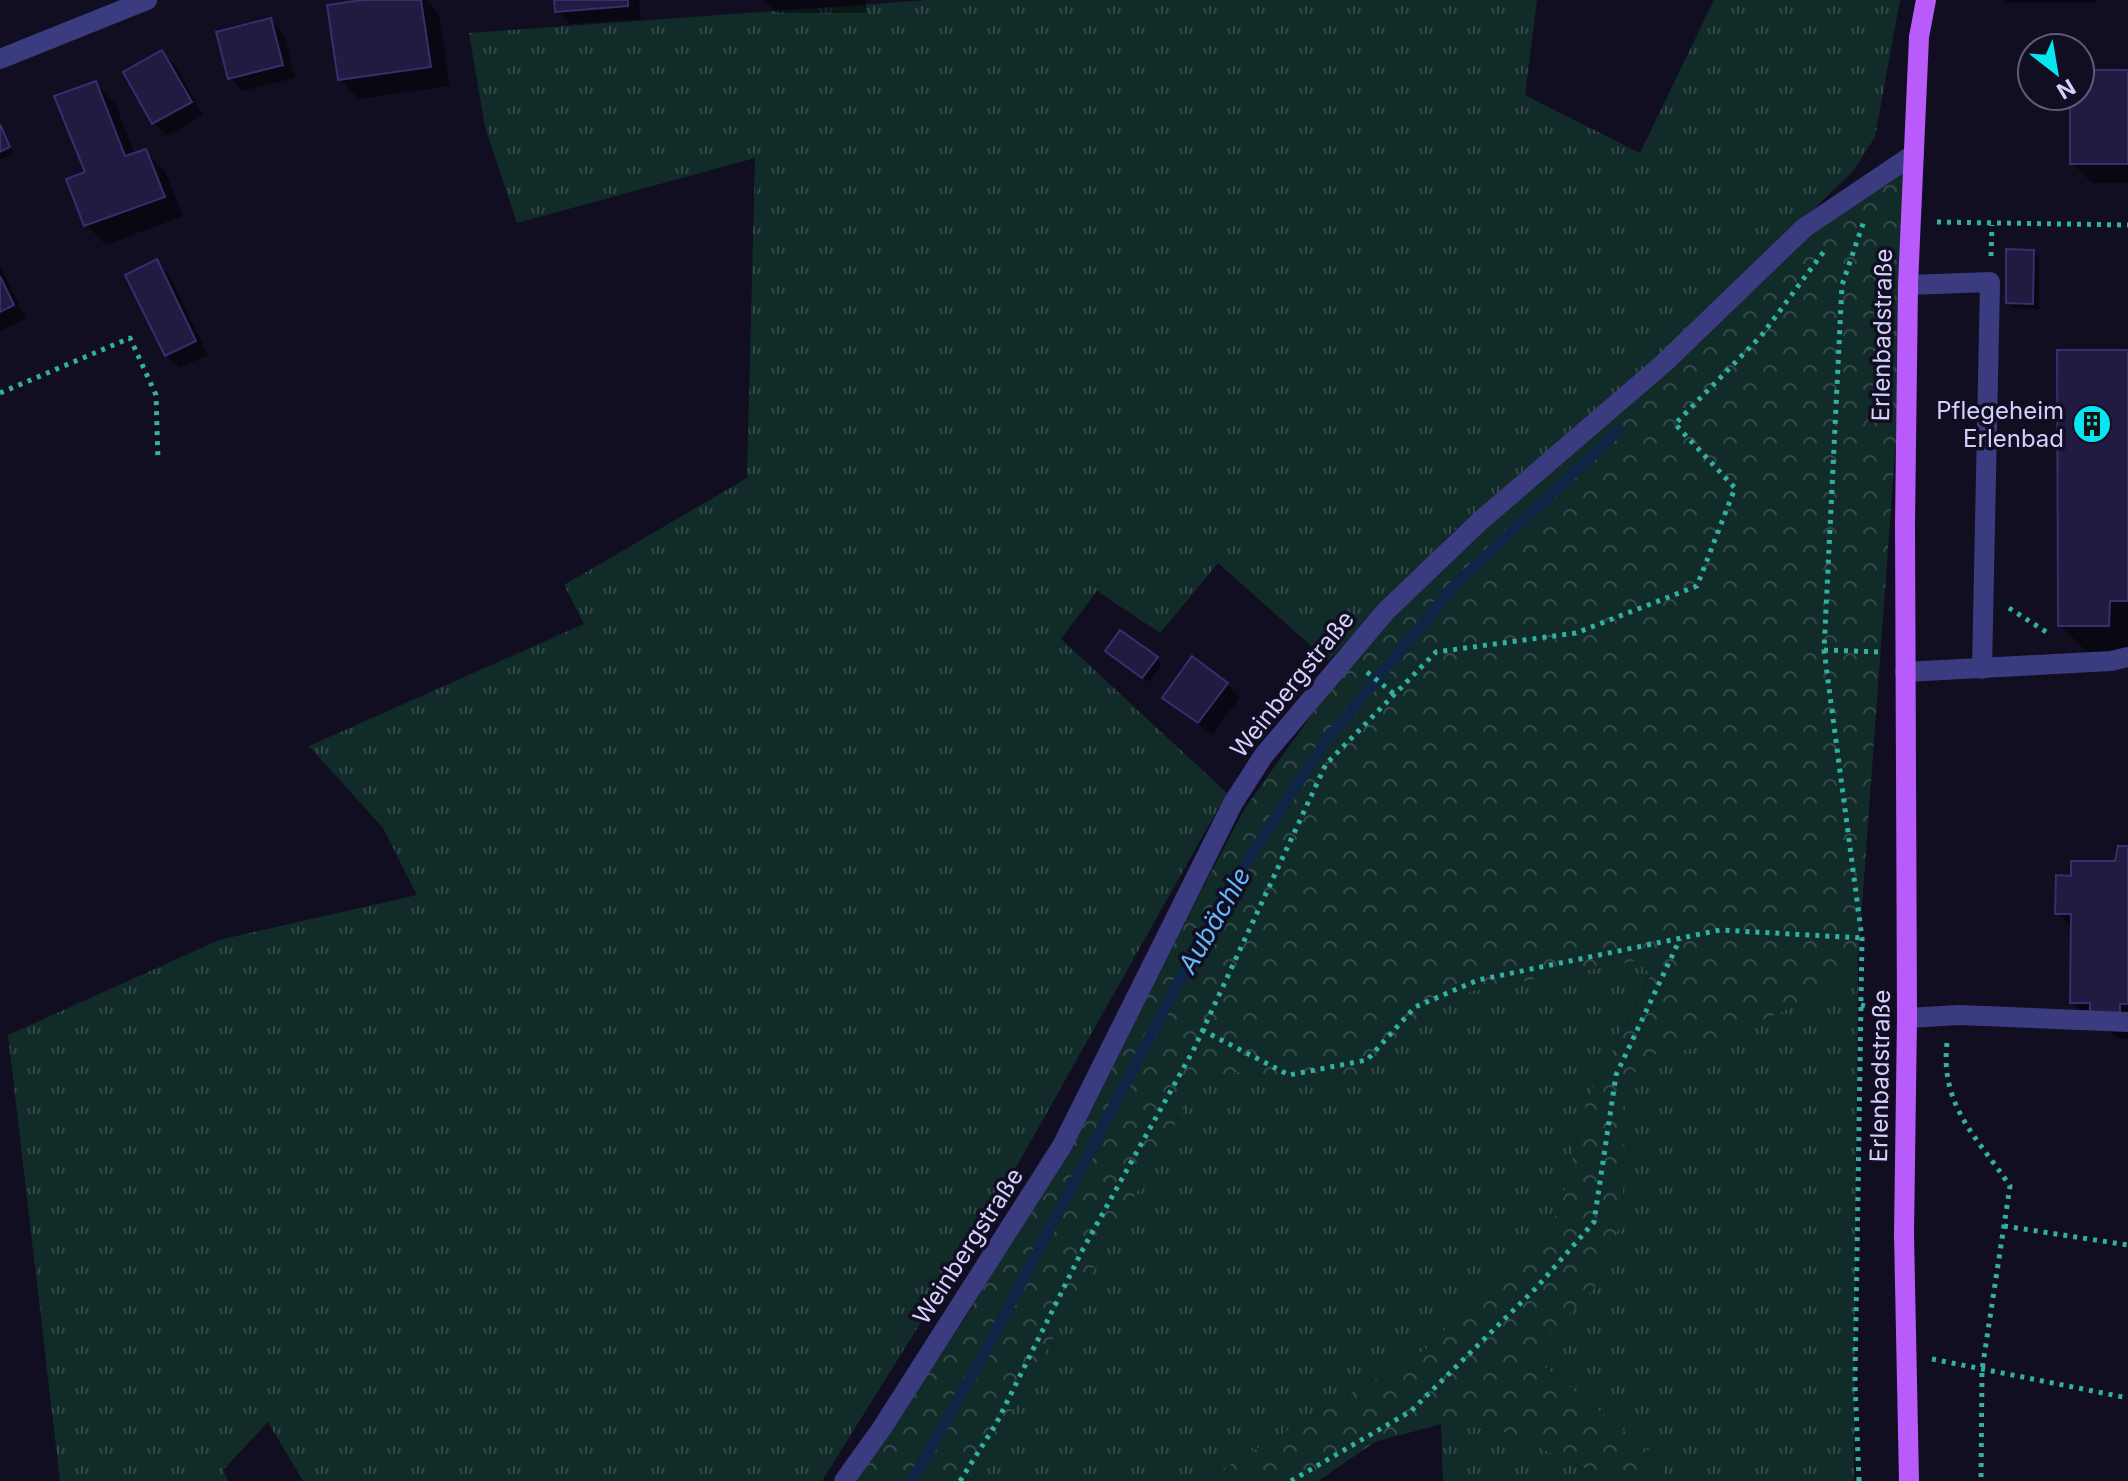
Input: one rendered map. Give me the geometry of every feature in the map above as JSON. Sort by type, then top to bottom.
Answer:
[{"type":"main road","name":"Erlenbadstraße","points":[[1909,1481],[1904,1234],[1908,285],[1919,37],[1926,0]]},
{"type":"street","points":[[0,59],[147,0]]},
{"type":"street","name":"Weinbergstraße","points":[[844,1481],[882,1428],[1062,1146],[1233,803],[1264,755],[1396,601],[1479,522],[1664,363],[1804,228],[1914,154]]},
{"type":"street","points":[[1908,285],[1990,282],[1982,669]]},
{"type":"street","points":[[1906,662],[1982,669],[2128,657]]},
{"type":"street","points":[[1907,1018],[1959,1015],[2128,1022]]},
{"type":"path","points":[[1859,1481],[1855,1382],[1862,938],[1824,650],[1842,285],[1878,179]]},
{"type":"path","points":[[1912,221],[2128,225]]},
{"type":"path","points":[[960,1481],[996,1424],[1083,1249],[1202,1030],[1326,764],[1392,693],[1436,652],[1576,633],[1697,586],[1735,488],[1675,424],[1761,336],[1833,239]]},
{"type":"path","points":[[0,393],[130,338],[156,395],[158,461]]},
{"type":"path","points":[[1984,574],[2009,608],[2063,641]]},
{"type":"path","points":[[1824,650],[1906,662]]},
{"type":"path","points":[[1354,681],[1363,668]]},
{"type":"path","points":[[1370,675],[1392,693]]},
{"type":"path","points":[[1202,1030],[1289,1075],[1367,1060],[1415,1007],[1478,980],[1720,930],[1862,938]]},
{"type":"path","points":[[1291,1481],[1411,1411],[1537,1287],[1594,1222],[1616,1075],[1680,938]]},
{"type":"path","points":[[1959,1015],[1946,1045],[1947,1086],[1959,1116],[2010,1186],[1982,1370],[1981,1481]]},
{"type":"path","points":[[2004,1226],[2128,1245]]},
{"type":"path","points":[[1907,1356],[2128,1398]]},
{"type":"green space","points":[[927,0],[1537,0],[1525,95],[1640,153],[1714,0],[1900,0],[1875,137],[1854,170],[1705,315],[1454,531],[1328,661],[1218,563],[1160,633],[1097,591],[1061,639],[1227,793],[1001,1194],[822,1481],[303,1481],[268,1422],[223,1470],[228,1481],[60,1481],[8,1035],[219,940],[417,895],[383,828],[309,746],[584,624],[564,585],[747,478],[755,158],[517,223],[485,127],[469,33]]},
{"type":"green space","points":[[1916,164],[1858,961],[1821,993],[1711,1045],[1647,1056],[1626,1086],[1622,1219],[1597,1285],[1544,1340],[1540,1363],[1661,1461],[1663,1481],[1613,1481],[1497,1429],[1441,1424],[1375,1442],[1318,1481],[1202,1481],[1426,1349],[1559,1213],[1586,1103],[1651,974],[1635,961],[1470,991],[1418,1018],[1362,1076],[1308,1082],[1238,1072],[1200,1081],[972,1481],[855,1481],[965,1318],[1036,1201],[1245,808],[1341,674],[1470,528],[1539,482],[1703,339],[1838,208]]},
{"type":"green space","points":[[1635,961],[1651,973],[1586,1103],[1559,1213],[1426,1349],[1202,1481],[972,1481],[1200,1081],[1238,1072],[1308,1082],[1362,1076],[1418,1018],[1470,991]]},
{"type":"green space","points":[[1858,961],[1854,1481],[1663,1481],[1661,1461],[1540,1363],[1544,1339],[1597,1285],[1622,1219],[1626,1086],[1647,1056],[1711,1045],[1821,993]]},
{"type":"green space","points":[[1441,1424],[1497,1429],[1613,1481],[1443,1481]]},
{"type":"building","points":[[362,0],[421,0],[431,67],[338,80],[327,5]]},
{"type":"building","points":[[554,0],[628,0],[628,6],[555,12]]},
{"type":"building","points":[[271,18],[283,65],[228,79],[216,32]]},
{"type":"building","points":[[162,50],[192,102],[152,124],[123,72]]},
{"type":"building","points":[[2096,70],[2128,70],[2128,164],[2070,164],[2070,112],[2096,112]]},
{"type":"building","points":[[96,81],[125,156],[146,149],[165,197],[84,226],[66,179],[85,172],[54,96]]},
{"type":"building","points":[[0,124],[10,147],[0,152]]},
{"type":"building","points":[[2006,249],[2034,250],[2033,304],[2006,303]]},
{"type":"building","points":[[157,259],[196,341],[165,356],[125,275]]},
{"type":"building","points":[[0,276],[14,305],[0,312]]},
{"type":"building","name":"Pflegeheim Erlenbad","points":[[2057,350],[2128,350],[2128,601],[2110,601],[2109,626],[2058,626]]},
{"type":"building","points":[[1120,630],[1158,657],[1142,678],[1105,651]]},
{"type":"building","points":[[1192,656],[1228,683],[1198,723],[1162,698]]},
{"type":"building","points":[[2118,846],[2128,846],[2128,1004],[2120,1004],[2120,1014],[2090,1014],[2090,1003],[2070,1003],[2071,914],[2055,914],[2056,875],[2071,876],[2071,861],[2115,861]]},
{"type":"waterway","name":"Aubächle","points":[[912,1481],[985,1352],[1220,903],[1323,745],[1452,588],[1618,431]]},
{"type":"place","name":"Pflegeheim Erlenbad","points":[[2092,424]]}]
